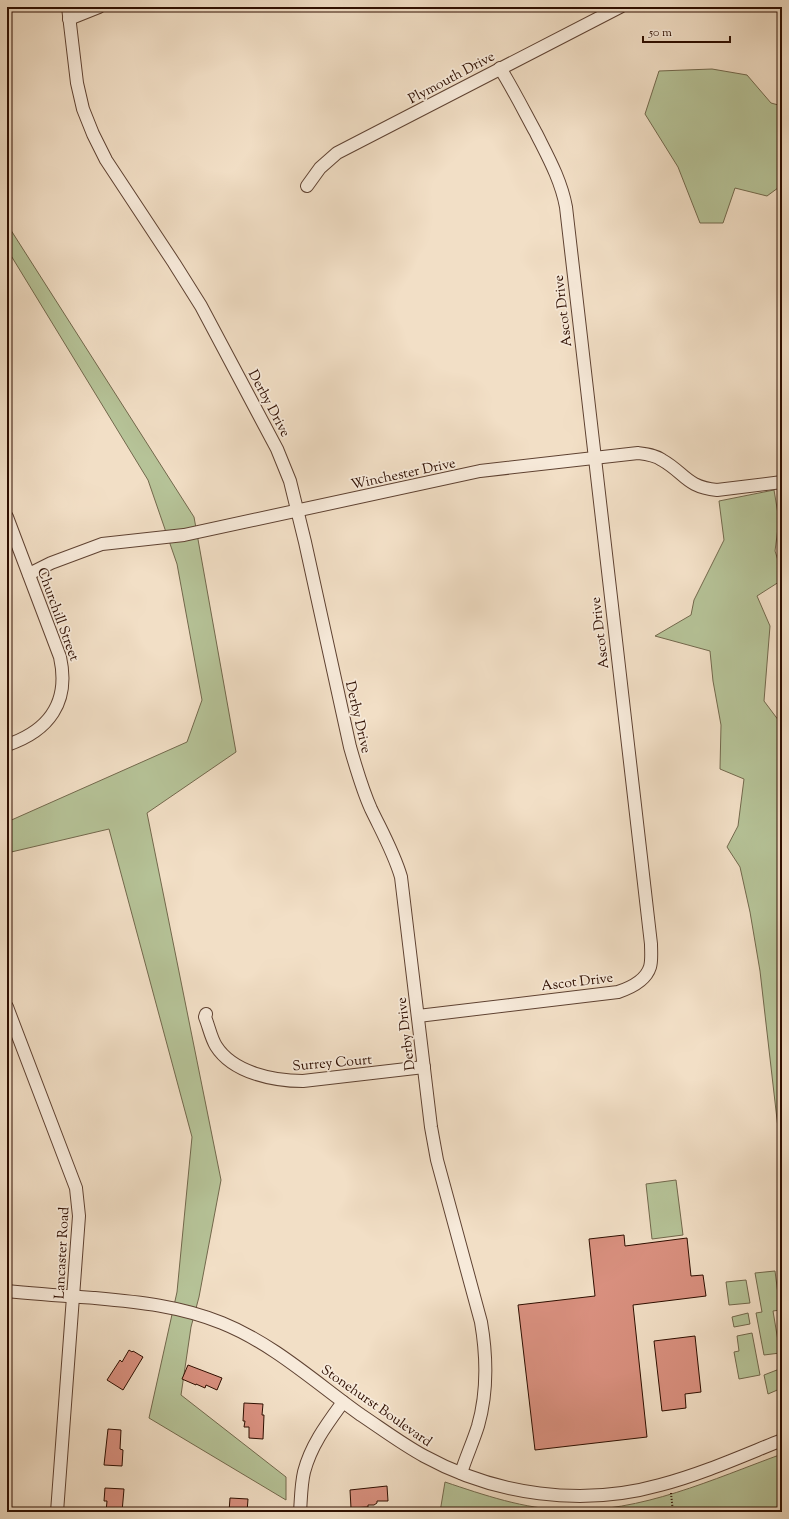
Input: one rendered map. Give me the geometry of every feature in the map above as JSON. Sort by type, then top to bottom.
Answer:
[{"type":"street","name":"Derby Drive","points":[[68,7],[77,83],[83,109],[93,134],[106,160],[174,262],[204,313],[277,449],[290,481],[350,747],[359,778],[371,809],[392,850],[401,877],[431,1127],[437,1160],[481,1322],[485,1348],[486,1373],[484,1400],[478,1425],[461,1473]]},
{"type":"street","points":[[70,19],[99,7]]},
{"type":"street","name":"Plymouth Drive","points":[[307,186],[320,168],[337,153],[620,7]]},
{"type":"street","name":"Ascot Drive","points":[[418,1016],[618,992],[633,986],[647,975],[650,967],[651,944],[563,193],[556,171],[500,68]]},
{"type":"street","name":"Winchester Drive","points":[[29,574],[51,563],[102,544],[184,535],[480,472],[594,458],[638,453],[651,455],[671,465],[688,481],[707,489],[717,490],[782,482]]},
{"type":"street","name":"Churchill Street","points":[[7,517],[60,657],[63,669],[63,682],[58,704],[49,718],[41,727],[29,736],[7,745]]},
{"type":"street","name":"Lancaster Road","points":[[7,1007],[76,1188],[79,1216],[57,1512]]},
{"type":"street","name":"Surrey Court","points":[[206,1014],[205,1017],[213,1040],[223,1055],[245,1069],[270,1079],[303,1081],[424,1067]]},
{"type":"street","name":"Stonehurst Boulevard","points":[[7,1292],[160,1305],[197,1314],[222,1323],[244,1333],[275,1352],[343,1402],[425,1457],[461,1473],[496,1485],[520,1490],[564,1496],[631,1492],[670,1482],[782,1440]]},
{"type":"street","points":[[300,1512],[302,1483],[311,1452],[324,1426],[343,1402]]},
{"type":"path","points":[[670,1482],[674,1512]]},
{"type":"green space","points":[[712,69],[747,75],[771,103],[782,106],[782,185],[767,196],[735,188],[723,223],[700,223],[678,167],[645,114],[659,71]]},
{"type":"green space","points":[[7,224],[194,517],[236,752],[147,813],[221,1180],[199,1297],[191,1327],[181,1395],[286,1477],[286,1500],[149,1418],[177,1292],[192,1137],[109,829],[7,853],[7,822],[187,742],[202,700],[177,564],[148,480],[7,249]]},
{"type":"green space","points":[[774,490],[779,520],[775,551],[782,573],[782,580],[757,596],[770,626],[764,701],[782,725],[782,865],[778,868],[782,874],[782,1163],[760,971],[750,912],[740,867],[727,847],[738,826],[744,779],[720,769],[721,725],[713,681],[710,651],[655,636],[691,615],[694,600],[724,540],[719,501]]},
{"type":"green space","points":[[676,1180],[683,1235],[652,1239],[646,1184]]},
{"type":"green space","points":[[775,1271],[780,1310],[773,1311],[780,1353],[764,1355],[756,1313],[762,1312],[755,1273]]},
{"type":"green space","points":[[746,1280],[750,1303],[729,1305],[726,1282]]},
{"type":"green space","points":[[748,1313],[750,1324],[734,1327],[732,1317]]},
{"type":"green space","points":[[752,1333],[760,1375],[739,1379],[734,1352],[739,1351],[737,1336]]},
{"type":"green space","points":[[782,1368],[782,1388],[768,1394],[764,1375]]},
{"type":"green space","points":[[782,1454],[782,1512],[440,1512],[445,1482],[474,1492],[535,1507],[566,1510],[594,1509],[622,1506],[649,1500],[703,1483]]},
{"type":"building","points":[[624,1235],[625,1246],[687,1238],[691,1276],[703,1275],[706,1296],[633,1305],[647,1437],[535,1450],[518,1305],[595,1296],[589,1239]]},
{"type":"building","points":[[695,1336],[701,1392],[685,1394],[686,1408],[662,1411],[654,1341]]},
{"type":"building","points":[[129,1350],[143,1357],[123,1390],[107,1380],[120,1360],[122,1362]]},
{"type":"building","points":[[188,1365],[222,1378],[217,1390],[206,1385],[205,1388],[182,1379]]},
{"type":"building","points":[[244,1403],[263,1404],[263,1439],[249,1438],[249,1427],[244,1427],[245,1421],[243,1421]]},
{"type":"building","points":[[108,1429],[121,1430],[120,1449],[123,1450],[122,1466],[104,1465]]},
{"type":"building","points":[[387,1486],[388,1501],[377,1501],[374,1505],[368,1505],[368,1507],[351,1508],[350,1490]]},
{"type":"building","points":[[105,1488],[124,1489],[122,1512],[106,1512],[107,1501],[104,1501]]},
{"type":"building","points":[[230,1498],[248,1499],[247,1512],[229,1512]]}]
